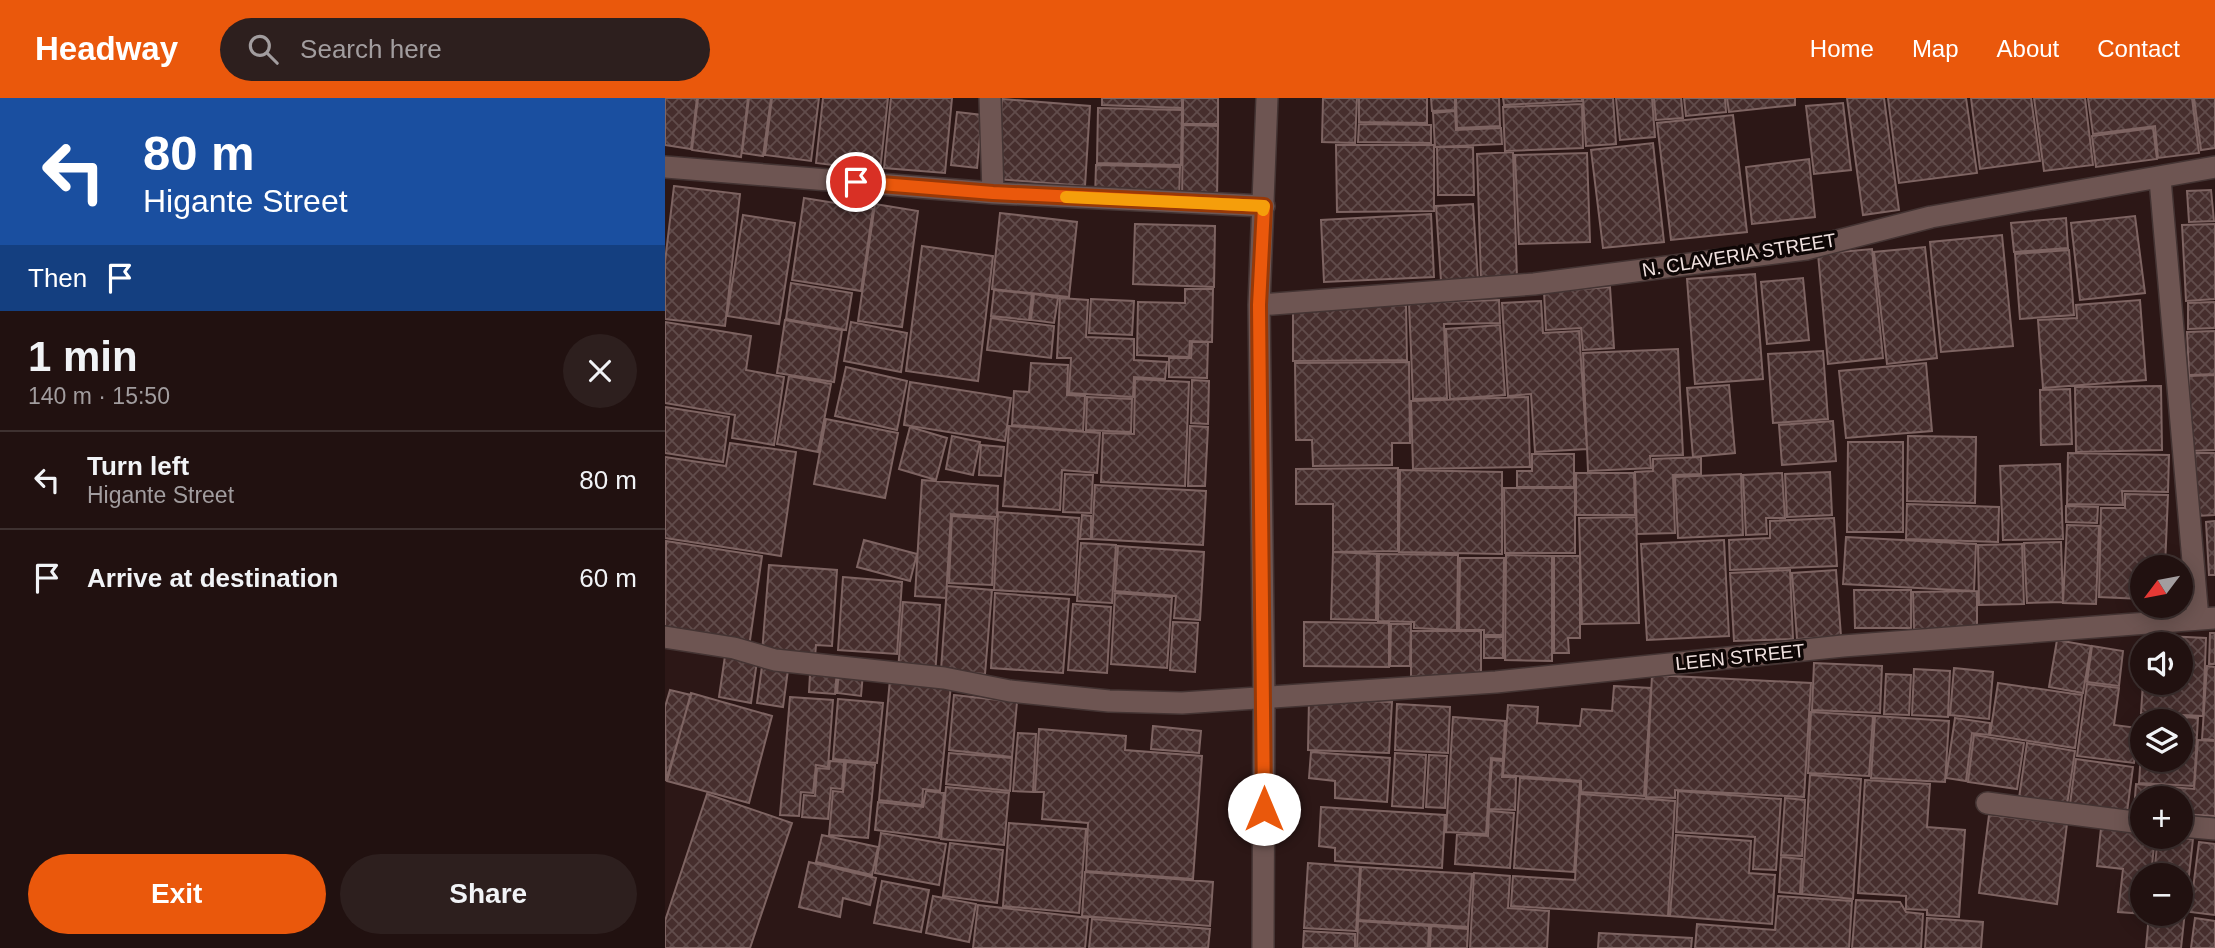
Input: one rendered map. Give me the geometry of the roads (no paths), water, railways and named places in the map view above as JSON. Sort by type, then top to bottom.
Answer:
[{"type":"street","points":[[990,98],[993,193]]},
{"type":"street","points":[[1263,948],[1265,698],[1259,305],[1267,98]]},
{"type":"street","points":[[665,167],[993,193],[1264,206]]},
{"type":"street","name":"N. CLAVERIA STREET","points":[[1259,305],[1534,284],[1806,248],[1931,217],[2160,179],[2215,167]]},
{"type":"street","points":[[2160,179],[2206,619]]},
{"type":"street","name":"LEEN STREET","points":[[665,637],[734,648],[775,660],[944,678],[1010,691],[1109,701],[1182,703],[1496,682],[1843,646],[2206,619]]},
{"type":"street","points":[[1987,803],[2130,821]]},
{"type":"street","points":[[2193,827],[2215,829]]}]
